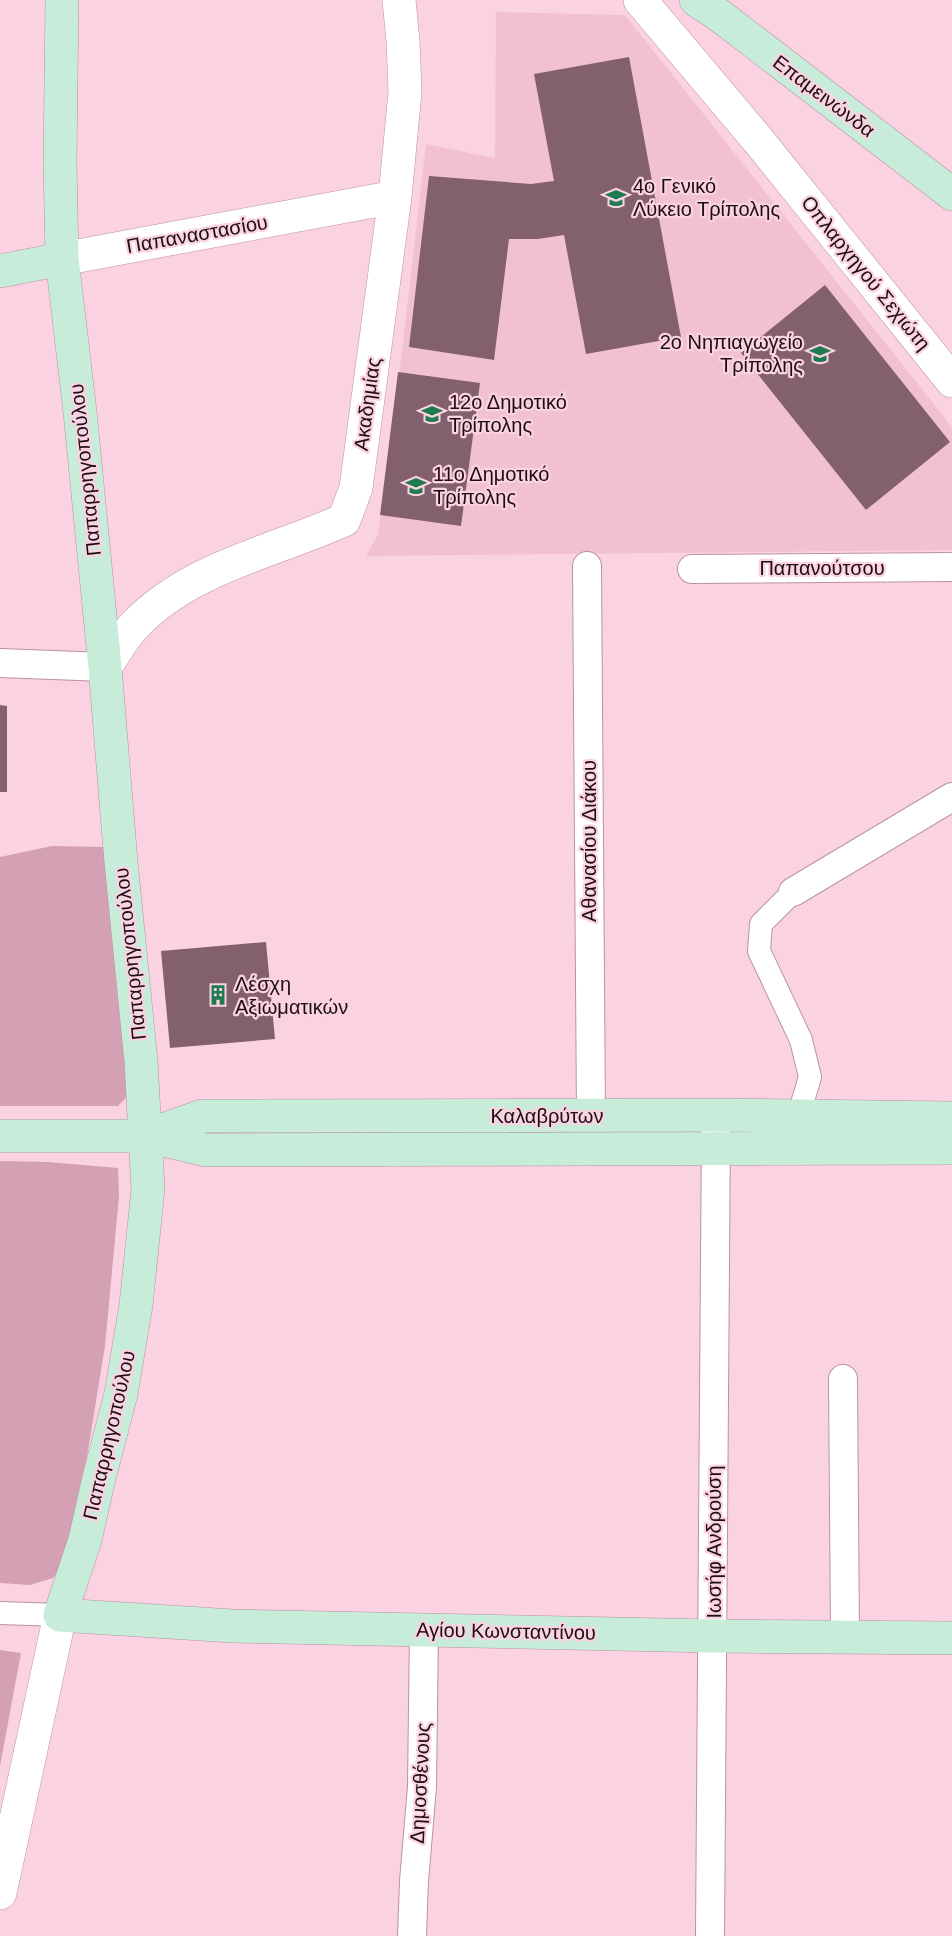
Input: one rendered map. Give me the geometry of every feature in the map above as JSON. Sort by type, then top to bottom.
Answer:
[{"type":"main road","name":"Παπαρρηγοπούλου","points":[[60,1615],[85,1540],[121,1394],[136,1305],[147,1200],[148,1167],[141,1061],[121,862],[105,667],[80,412],[62,259],[60,162],[62,0]]},
{"type":"main road","name":"Επαμεινώνδα","points":[[696,0],[719,15],[952,194]]},
{"type":"main road","name":"Παπαναστασίου","points":[[0,271],[62,259]]},
{"type":"main road","name":"Καλαβρύτων","points":[[146,1136],[202,1116],[716,1115],[952,1118]]},
{"type":"main road","name":"Καλαβρύτων","points":[[0,1136],[146,1136],[206,1150],[952,1148]]},
{"type":"main road","name":"Αγίου Κωνσταντίνου","points":[[60,1615],[233,1626],[713,1636],[952,1638]]},
{"type":"street","name":"Ακαδημίας","points":[[105,667],[133,627],[154,607],[188,583],[345,520],[356,488],[395,197],[405,92],[399,0]]},
{"type":"street","name":"Οπλαρχηγού Σεχιώτη","points":[[640,0],[758,140],[952,381]]},
{"type":"street","name":"Παπαναστασίου","points":[[62,259],[395,197]]},
{"type":"street","name":"Αθανασίου Διάκου","points":[[587,566],[591,1117]]},
{"type":"street","name":"Παπανούτσου","points":[[692,569],[952,567]]},
{"type":"street","points":[[0,663],[105,667]]},
{"type":"street","points":[[798,1117],[810,1077],[801,1040],[759,951],[761,924],[793,892],[952,798]]},
{"type":"street","name":"Ιωσήφ Ανδρούση","points":[[710,1936],[716,1115]]},
{"type":"street","points":[[843,1379],[845,1636]]},
{"type":"street","points":[[0,1613],[60,1615]]},
{"type":"street","name":"Παπαρρηγοπούλου","points":[[0,1893],[60,1615]]},
{"type":"street","name":"Δημοσθένους","points":[[412,1936],[422,1788],[424,1629]]},
{"type":"shaded area","points":[[496,12],[625,15],[952,427],[952,550],[366,556],[378,535],[426,144],[495,158]]},
{"type":"shaded area","points":[[52,846],[106,847],[134,1089],[118,1106],[0,1106],[0,857]]},
{"type":"shaded area","points":[[0,1161],[48,1162],[118,1168],[119,1196],[105,1346],[72,1548],[53,1578],[30,1585],[0,1583]]},
{"type":"shaded area","points":[[0,1650],[21,1653],[0,1766]]},
{"type":"building","points":[[629,57],[681,337],[586,354],[564,235],[538,239],[509,239],[494,360],[409,347],[429,176],[531,184],[554,181],[534,74]]},
{"type":"building","points":[[825,285],[950,442],[866,510],[741,353]]},
{"type":"building","points":[[398,372],[480,383],[461,526],[380,515]]},
{"type":"building","points":[[0,705],[7,706],[7,792],[0,792]]},
{"type":"building","name":"Λέσχη Αξιωματικών","points":[[266,942],[275,1039],[170,1048],[161,951]]},
{"type":"place","name":"4ο Γενικό Λύκειο Τρίπολης","points":[[616,198]]},
{"type":"place","name":"2ο Νηπιαγωγείο Τρίπολης","points":[[820,354]]},
{"type":"place","name":"12ο Δημοτικό Τρίπολης","points":[[432,414]]},
{"type":"place","name":"11ο Δημοτικό Τρίπολης","points":[[416,486]]},
{"type":"place","name":"Λέσχη Αξιωματικών","points":[[218,995]]}]
